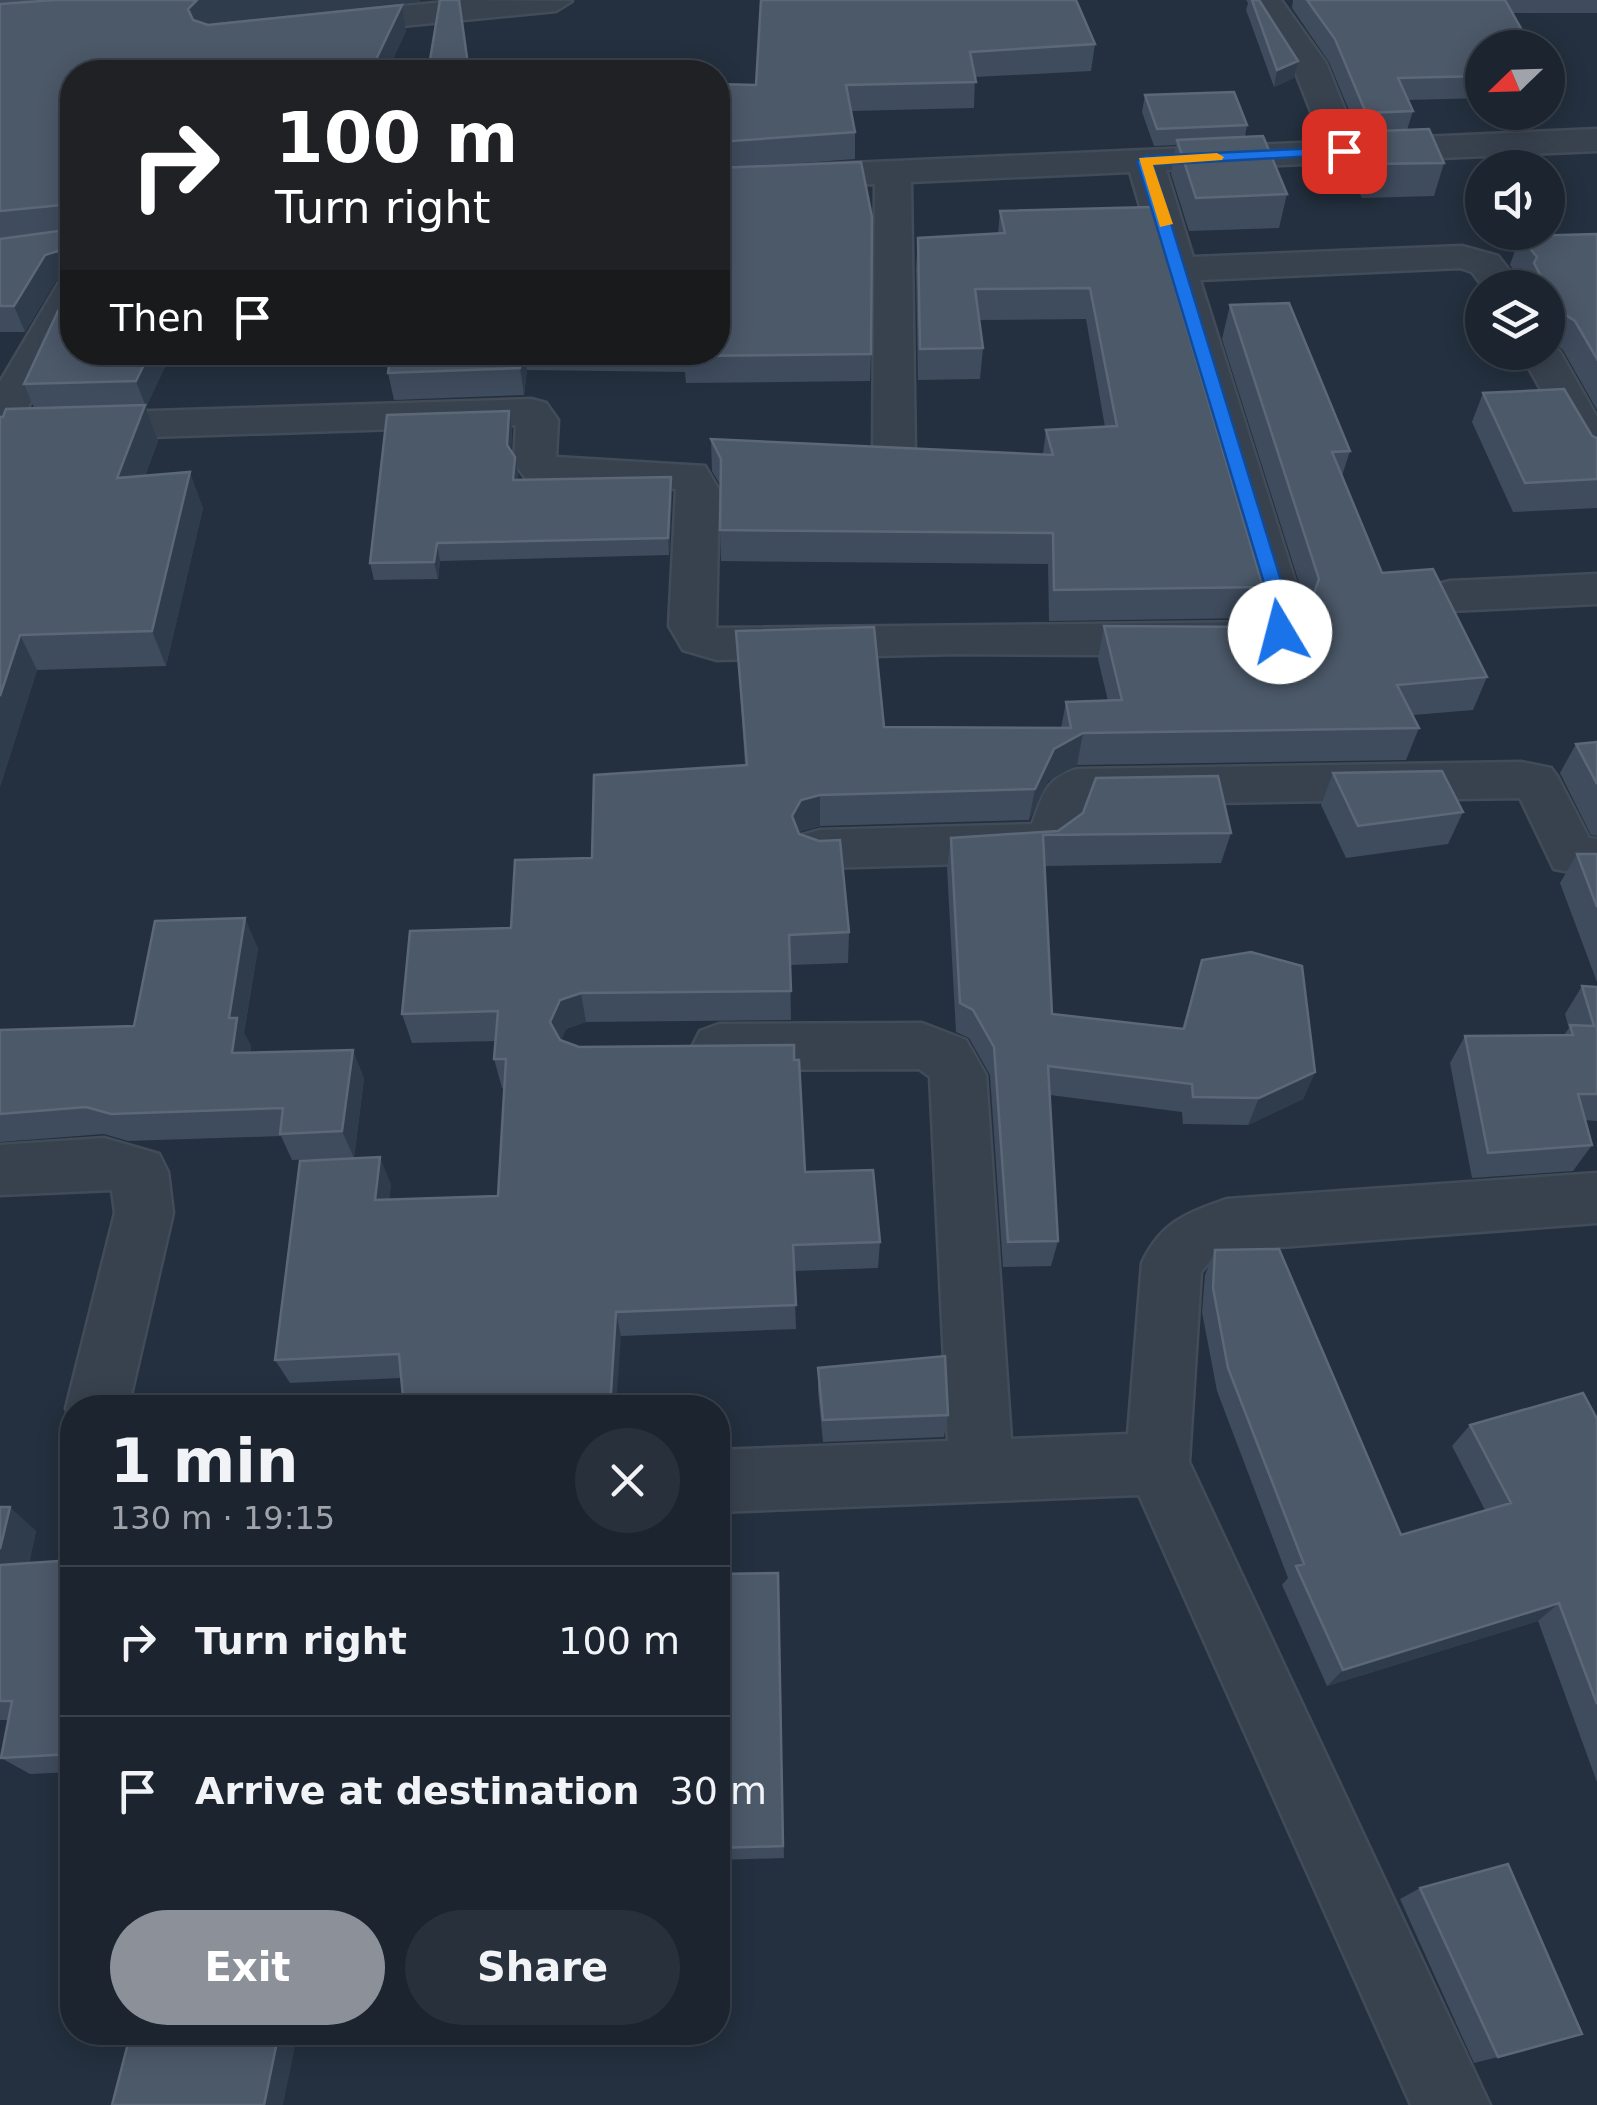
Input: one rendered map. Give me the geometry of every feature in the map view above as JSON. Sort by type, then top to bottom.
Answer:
[{"type":"street","points":[[1266,0],[1309,63],[1344,151]]},
{"type":"street","points":[[294,28],[556,1]]},
{"type":"street","points":[[730,179],[1597,140]]},
{"type":"street","points":[[60,310],[0,425],[531,412],[537,420],[535,463],[542,470],[690,476],[698,490],[692,626],[699,639],[717,644],[956,638],[1252,640],[1280,632],[1282,613],[1145,161]]},
{"type":"street","points":[[893,170],[894,454]]},
{"type":"street","points":[[1180,270],[1462,258],[1485,264],[1490,270]]},
{"type":"street","points":[[1550,370],[1597,454]]},
{"type":"street","points":[[1450,596],[1597,589]]},
{"type":"street","points":[[820,849],[1040,842],[1054,837],[1060,828],[1060,803],[1066,792],[1076,787],[1521,780],[1534,781],[1540,789],[1572,855],[1597,858]]},
{"type":"street","points":[[665,1048],[922,1046],[947,1056],[958,1075],[981,1470]]},
{"type":"street","points":[[0,1170],[104,1163],[139,1172],[144,1214],[99,1395]]},
{"type":"street","points":[[1451,2105],[1157,1464],[1172,1263],[1194,1236],[1227,1225],[1597,1198]]},
{"type":"street","points":[[730,1480],[1157,1464]]},
{"type":"building","points":[[197,0],[188,9],[193,20],[208,25],[402,5],[376,60],[60,60],[60,205],[0,211],[0,4]]},
{"type":"building","points":[[440,0],[459,0],[467,60],[430,60]]},
{"type":"building","points":[[761,0],[1076,0],[1095,44],[970,52],[976,82],[846,85],[855,132],[730,141],[730,84],[756,85]]},
{"type":"building","points":[[1252,0],[1259,0],[1298,61],[1277,70]]},
{"type":"building","points":[[1307,0],[1505,0],[1522,30],[1465,30],[1465,76],[1398,78],[1413,111],[1366,113],[1335,39]]},
{"type":"building","points":[[1234,92],[1247,125],[1157,129],[1145,95]]},
{"type":"building","points":[[1429,129],[1444,163],[1371,164],[1355,132]]},
{"type":"building","points":[[1263,136],[1287,194],[1196,198],[1177,140]]},
{"type":"building","points":[[861,162],[872,217],[871,354],[730,356],[730,167]]},
{"type":"building","points":[[1151,207],[1263,587],[1054,590],[1053,533],[720,530],[721,459],[711,439],[1053,455],[1046,430],[1117,426],[1090,288],[975,289],[983,348],[920,349],[918,238],[1005,233],[1000,211]]},
{"type":"building","points":[[60,231],[60,250],[45,255],[14,306],[0,306],[0,239]]},
{"type":"building","points":[[1597,234],[1597,359],[1575,321],[1565,315],[1565,270],[1538,270],[1534,263],[1537,257],[1531,250],[1565,250],[1565,235]]},
{"type":"building","points":[[1289,303],[1350,451],[1332,452],[1382,573],[1433,569],[1487,677],[1397,685],[1419,728],[1083,733],[1054,749],[1035,789],[820,795],[801,800],[792,816],[799,834],[819,841],[840,840],[849,932],[789,935],[791,991],[581,993],[560,1000],[550,1022],[560,1040],[579,1047],[794,1045],[794,1060],[799,1060],[805,1172],[873,1170],[880,1242],[793,1245],[796,1305],[616,1312],[611,1395],[403,1395],[399,1354],[275,1360],[300,1161],[380,1157],[375,1200],[498,1196],[506,1059],[494,1059],[498,1011],[402,1014],[410,931],[511,928],[515,860],[592,858],[594,775],[747,765],[736,631],[874,627],[884,727],[1071,728],[1066,702],[1122,700],[1104,626],[1261,627],[1307,614],[1319,579],[1230,305]]},
{"type":"building","points":[[60,307],[60,365],[144,365],[136,381],[24,384]]},
{"type":"building","points":[[389,365],[520,365],[520,368],[388,373]]},
{"type":"building","points":[[1564,389],[1592,436],[1597,438],[1597,479],[1525,483],[1483,393]]},
{"type":"building","points":[[145,405],[117,478],[190,472],[152,631],[20,635],[0,696],[0,417],[6,409]]},
{"type":"building","points":[[509,411],[507,445],[515,457],[513,480],[671,477],[668,538],[437,543],[434,562],[370,563],[387,415]]},
{"type":"building","points":[[1597,742],[1597,784],[1576,744]]},
{"type":"building","points":[[1442,771],[1463,812],[1358,826],[1333,773]]},
{"type":"building","points":[[1218,776],[1231,833],[1043,835],[1052,1014],[1184,1029],[1202,960],[1251,952],[1302,966],[1315,1072],[1259,1098],[1193,1097],[1192,1084],[1048,1066],[1058,1241],[1008,1242],[994,1047],[973,1010],[960,1003],[951,838],[1058,831],[1083,813],[1096,778]]},
{"type":"building","points":[[1577,854],[1597,854],[1597,907]]},
{"type":"building","points":[[245,918],[229,1018],[237,1018],[232,1053],[353,1050],[342,1131],[280,1134],[283,1108],[111,1114],[86,1107],[0,1114],[0,1030],[134,1026],[155,921]]},
{"type":"building","points":[[1582,986],[1597,987],[1597,1094],[1578,1094],[1592,1145],[1488,1153],[1465,1036],[1573,1035],[1570,1025],[1594,1026]]},
{"type":"building","points":[[1279,1249],[1401,1535],[1511,1503],[1470,1425],[1583,1393],[1597,1419],[1597,1704],[1559,1603],[1343,1670],[1296,1566],[1304,1564],[1228,1368],[1213,1288],[1215,1250]]},
{"type":"building","points":[[945,1356],[948,1415],[823,1420],[818,1368]]},
{"type":"building","points":[[0,1507],[10,1507],[0,1549]]},
{"type":"building","points":[[60,1561],[60,1755],[1,1758],[12,1701],[0,1701],[0,1565]]},
{"type":"building","points":[[778,1573],[783,1846],[730,1848],[730,1574]]},
{"type":"building","points":[[1508,1864],[1582,2034],[1498,2057],[1420,1888]]},
{"type":"building","points":[[128,2045],[276,2045],[264,2105],[112,2105]]},
{"type":"slow traffic","points":[[1165,224],[1145,161],[1217,157]]},
{"type":"route","points":[[1280,632],[1282,613],[1145,161],[1344,151]]}]
